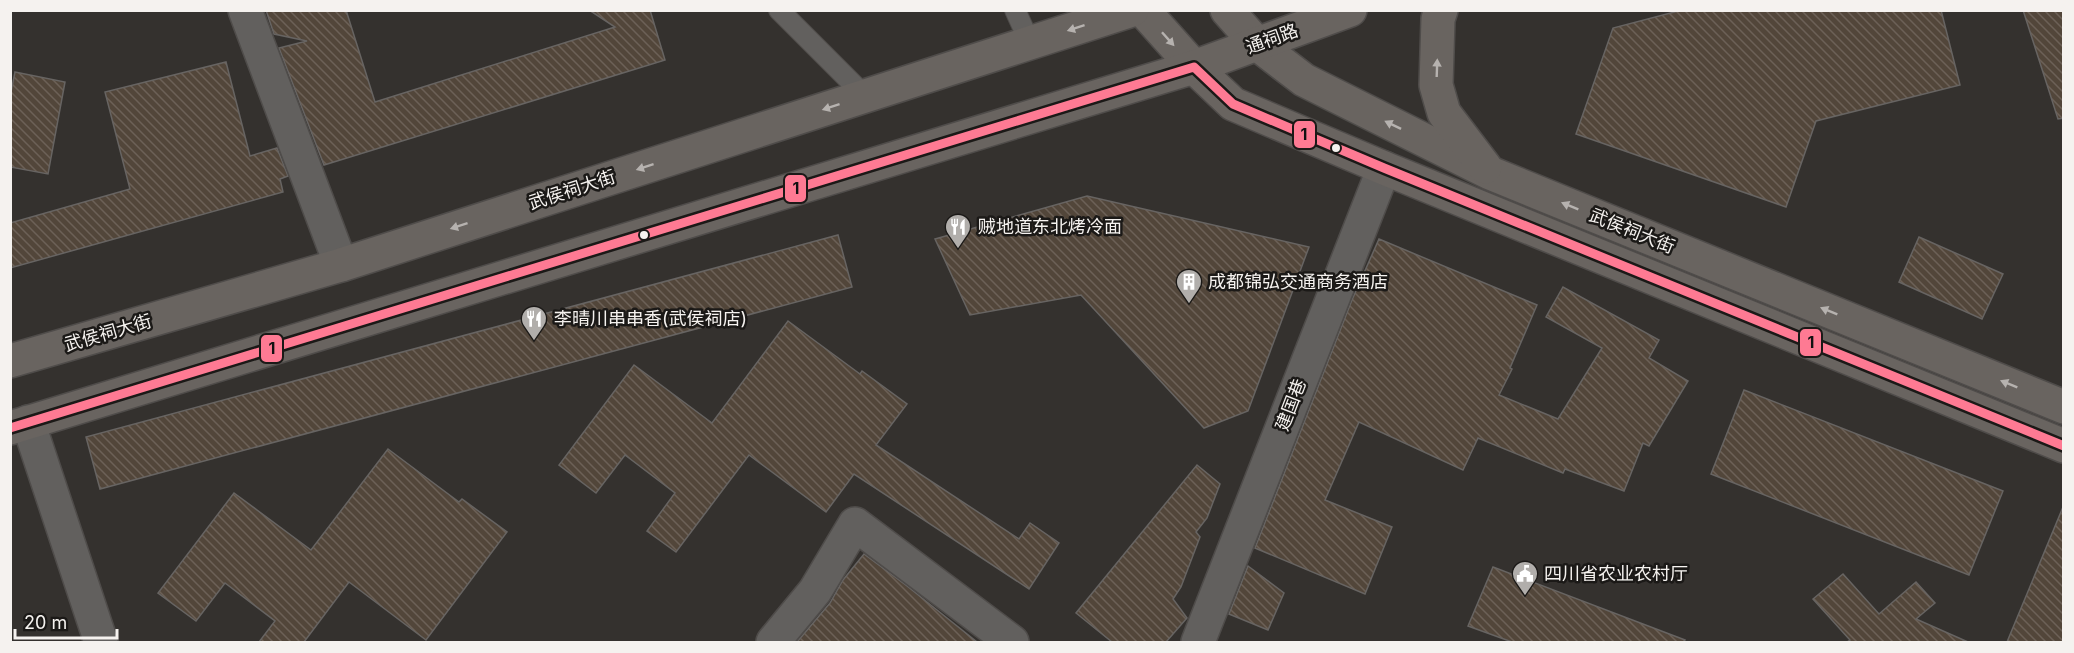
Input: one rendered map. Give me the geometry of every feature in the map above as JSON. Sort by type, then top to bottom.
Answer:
[{"type":"main road","name":"武侯祠大街","points":[[10,361],[341,265],[1132,10]]},
{"type":"main road","name":"武侯祠大街","points":[[1143,10],[1194,67],[1233,104],[2064,446]]},
{"type":"main road","name":"武侯祠大街","points":[[1227,10],[1257,44],[1304,80],[1490,173],[2064,406]]},
{"type":"main road","name":"通祠路","points":[[1194,67],[1350,10]]},
{"type":"main road","points":[[1441,10],[1438,19],[1436,85],[1444,113],[1490,173]]},
{"type":"main road","points":[[19,425],[1194,67]]},
{"type":"street","points":[[244,10],[341,265]]},
{"type":"street","name":"建国巷","points":[[1198,642],[1384,168]]},
{"type":"street","points":[[19,425],[101,642]]},
{"type":"street","points":[[773,642],[815,591],[855,524],[1011,642]]},
{"type":"lane","points":[[779,10],[865,96]]},
{"type":"lane","points":[[1015,10],[1030,43]]},
{"type":"building","points":[[266,10],[346,10],[375,102],[615,27],[589,10],[650,10],[665,60],[324,165],[279,48],[307,41],[274,34]]},
{"type":"building","points":[[1682,10],[1941,10],[1960,85],[1816,121],[1786,207],[1576,134],[1613,28]]},
{"type":"building","points":[[2023,10],[2064,10],[2064,118],[2058,119]]},
{"type":"building","points":[[226,62],[250,156],[277,148],[288,176],[280,179],[283,192],[10,268],[10,223],[130,189],[105,92]]},
{"type":"building","points":[[15,72],[65,82],[48,174],[10,167],[10,97]]},
{"type":"building","name":"成都锦弘交通商务酒店","points":[[1087,196],[1309,247],[1248,411],[1204,428],[1081,295],[970,315],[935,239]]},
{"type":"building","points":[[838,235],[852,287],[100,489],[86,437]]},
{"type":"building","points":[[1919,237],[2003,274],[1982,319],[1899,282]]},
{"type":"building","points":[[1379,239],[1537,305],[1510,368],[1512,369],[1499,395],[1558,419],[1602,348],[1546,317],[1563,287],[1659,340],[1649,358],[1688,381],[1649,446],[1643,443],[1624,491],[1565,469],[1563,473],[1478,438],[1463,470],[1359,422],[1325,500],[1392,527],[1365,594],[1255,548],[1352,300]]},
{"type":"building","points":[[788,321],[860,374],[862,371],[907,404],[876,445],[1019,539],[1030,523],[1059,543],[1029,589],[854,474],[826,512],[749,455],[676,552],[647,531],[675,493],[625,455],[596,493],[559,465],[634,365],[712,423]]},
{"type":"building","points":[[1744,390],[2003,491],[1969,575],[1711,474]]},
{"type":"building","points":[[388,449],[459,502],[462,499],[507,532],[426,640],[349,582],[304,642],[259,642],[275,621],[225,583],[196,621],[158,593],[234,493],[311,550]]},
{"type":"building","points":[[1197,465],[1220,484],[1207,518],[1196,532],[1200,537],[1181,587],[1173,599],[1187,618],[1166,642],[1112,642],[1076,613]]},
{"type":"building","points":[[2063,507],[2064,642],[2007,642]]},
{"type":"building","points":[[864,554],[977,642],[797,642],[830,603],[843,580]]},
{"type":"building","points":[[1248,566],[1284,593],[1268,630],[1229,614]]},
{"type":"building","name":"四川省农业农村厅","points":[[1493,567],[1685,640],[1684,642],[1512,642],[1468,626]]},
{"type":"building","points":[[1843,574],[1879,614],[1916,582],[1935,603],[1916,619],[1968,642],[1847,642],[1850,640],[1813,599]]},
{"type":"transit line","name":"1","points":[[10,428],[1194,67],[1233,104],[2064,446]]},
{"type":"place","name":"贼地道东北烤冷面","points":[[958,250]]},
{"type":"place","name":"成都锦弘交通商务酒店","points":[[1189,305]]},
{"type":"place","name":"李晴川串串香(武侯祠店)","points":[[534,342]]},
{"type":"place","name":"四川省农业农村厅","points":[[1525,597]]}]
